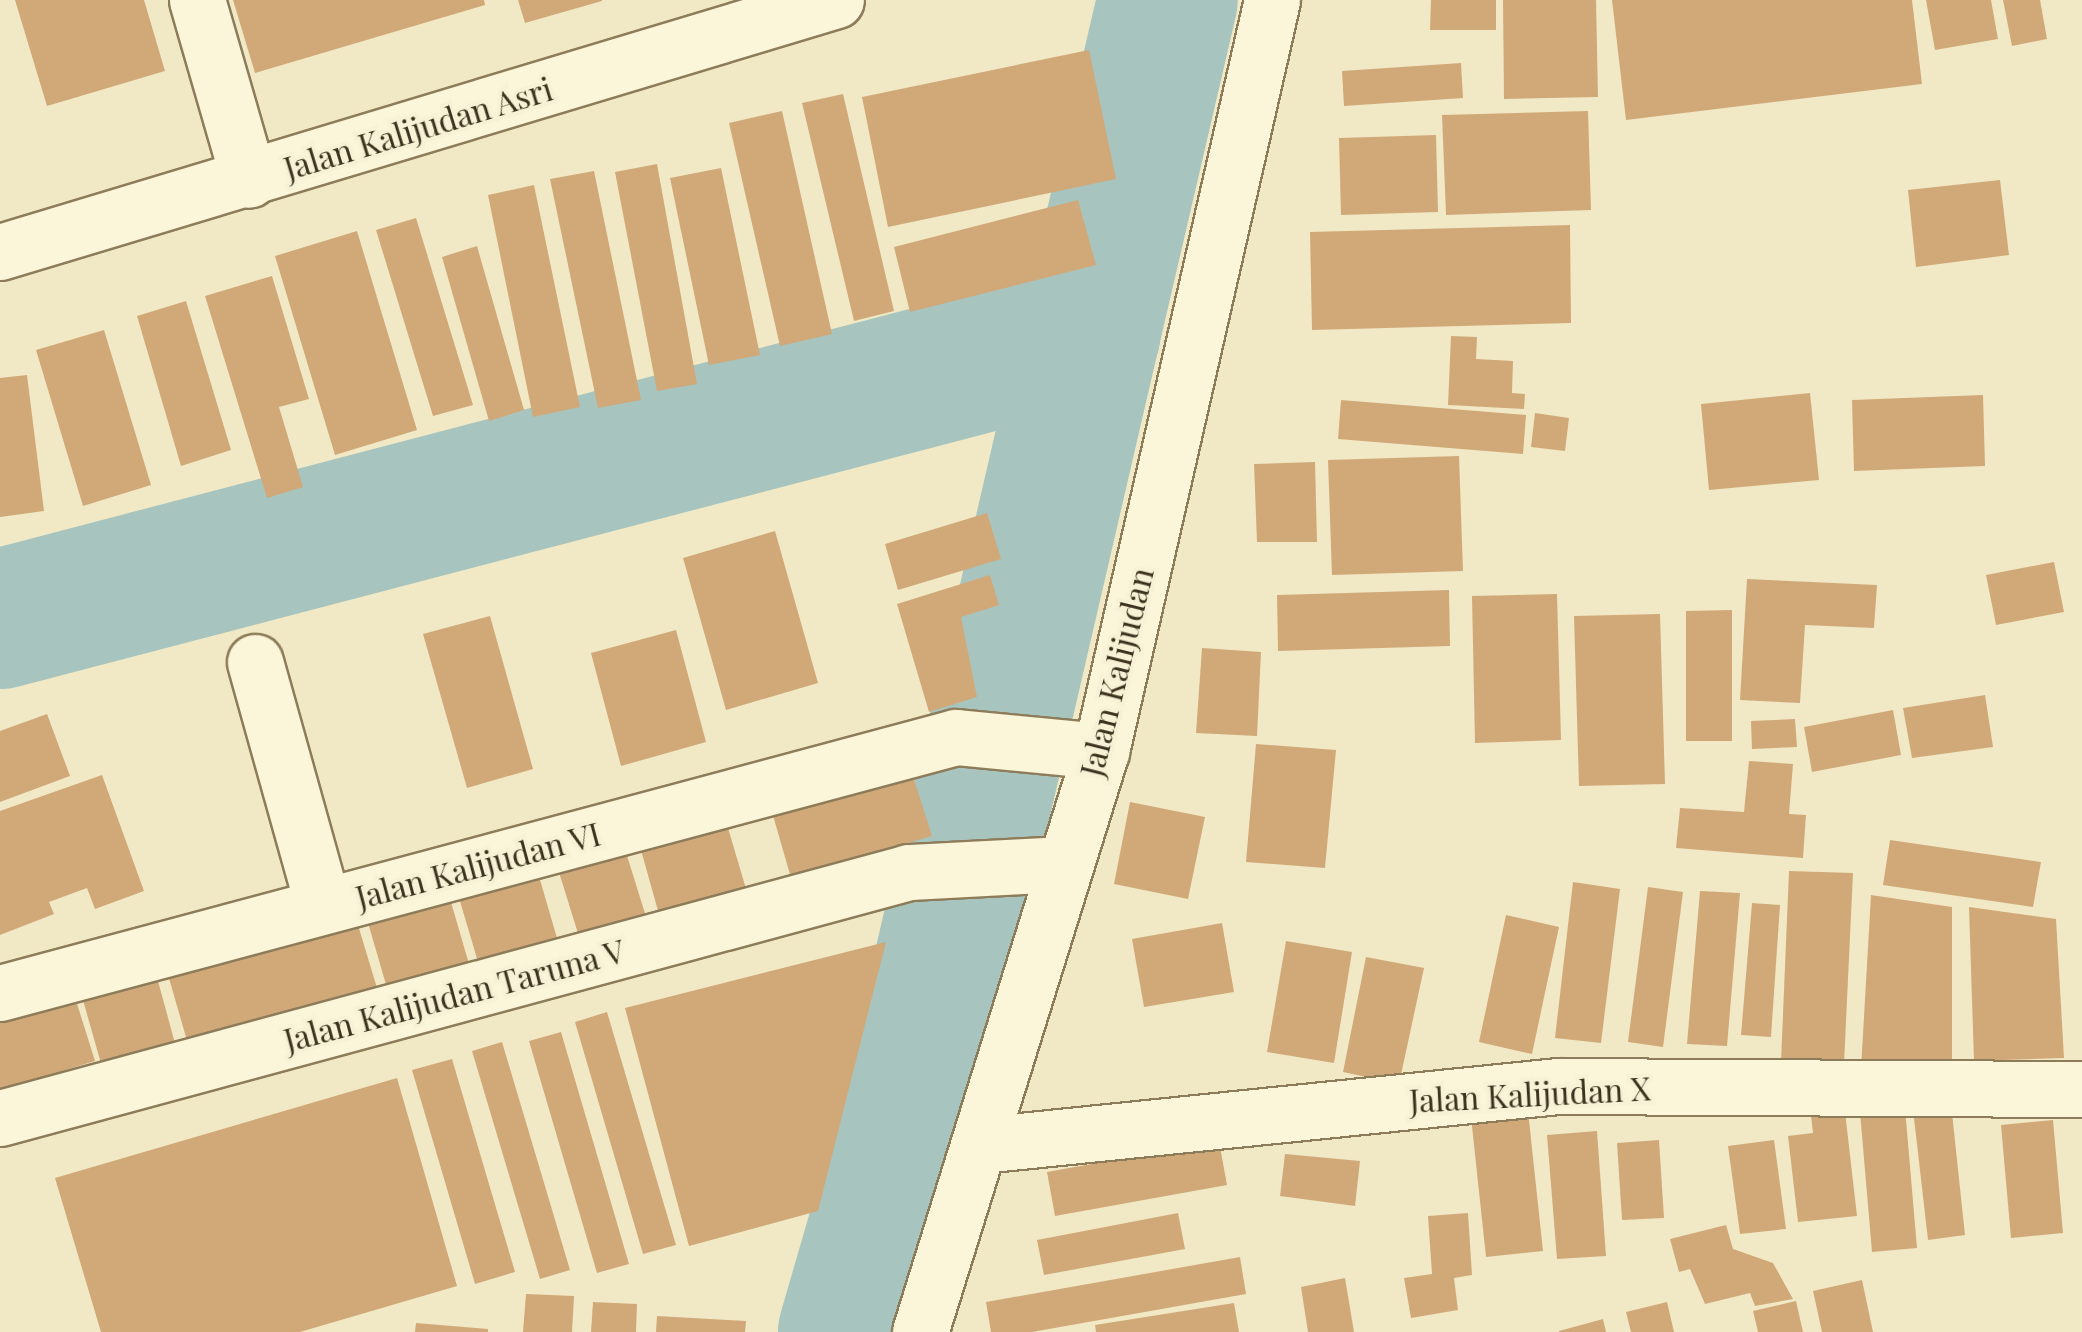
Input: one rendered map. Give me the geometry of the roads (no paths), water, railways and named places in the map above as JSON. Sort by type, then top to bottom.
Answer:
[{"type":"street","points":[[197,0],[249,180]]},
{"type":"street","name":"Jalan Kalijudan Asri","points":[[0,252],[836,0]]},
{"type":"street","name":"Jalan Kalijudan","points":[[920,1332],[980,1145],[1037,866],[1079,749],[1272,0]]},
{"type":"street","points":[[256,662],[322,906]]},
{"type":"street","name":"Jalan Kalijudan VI","points":[[0,993],[956,737],[1079,749]]},
{"type":"street","name":"Jalan Kalijudan Taruna V","points":[[0,1118],[908,872],[1037,866]]},
{"type":"street","name":"Jalan Kalijudan X","points":[[980,1145],[1558,1086],[2082,1089]]},
{"type":"waterway","points":[[0,619],[1090,334],[1168,0]]},
{"type":"waterway","points":[[848,1332],[900,1153],[1090,334]]}]
